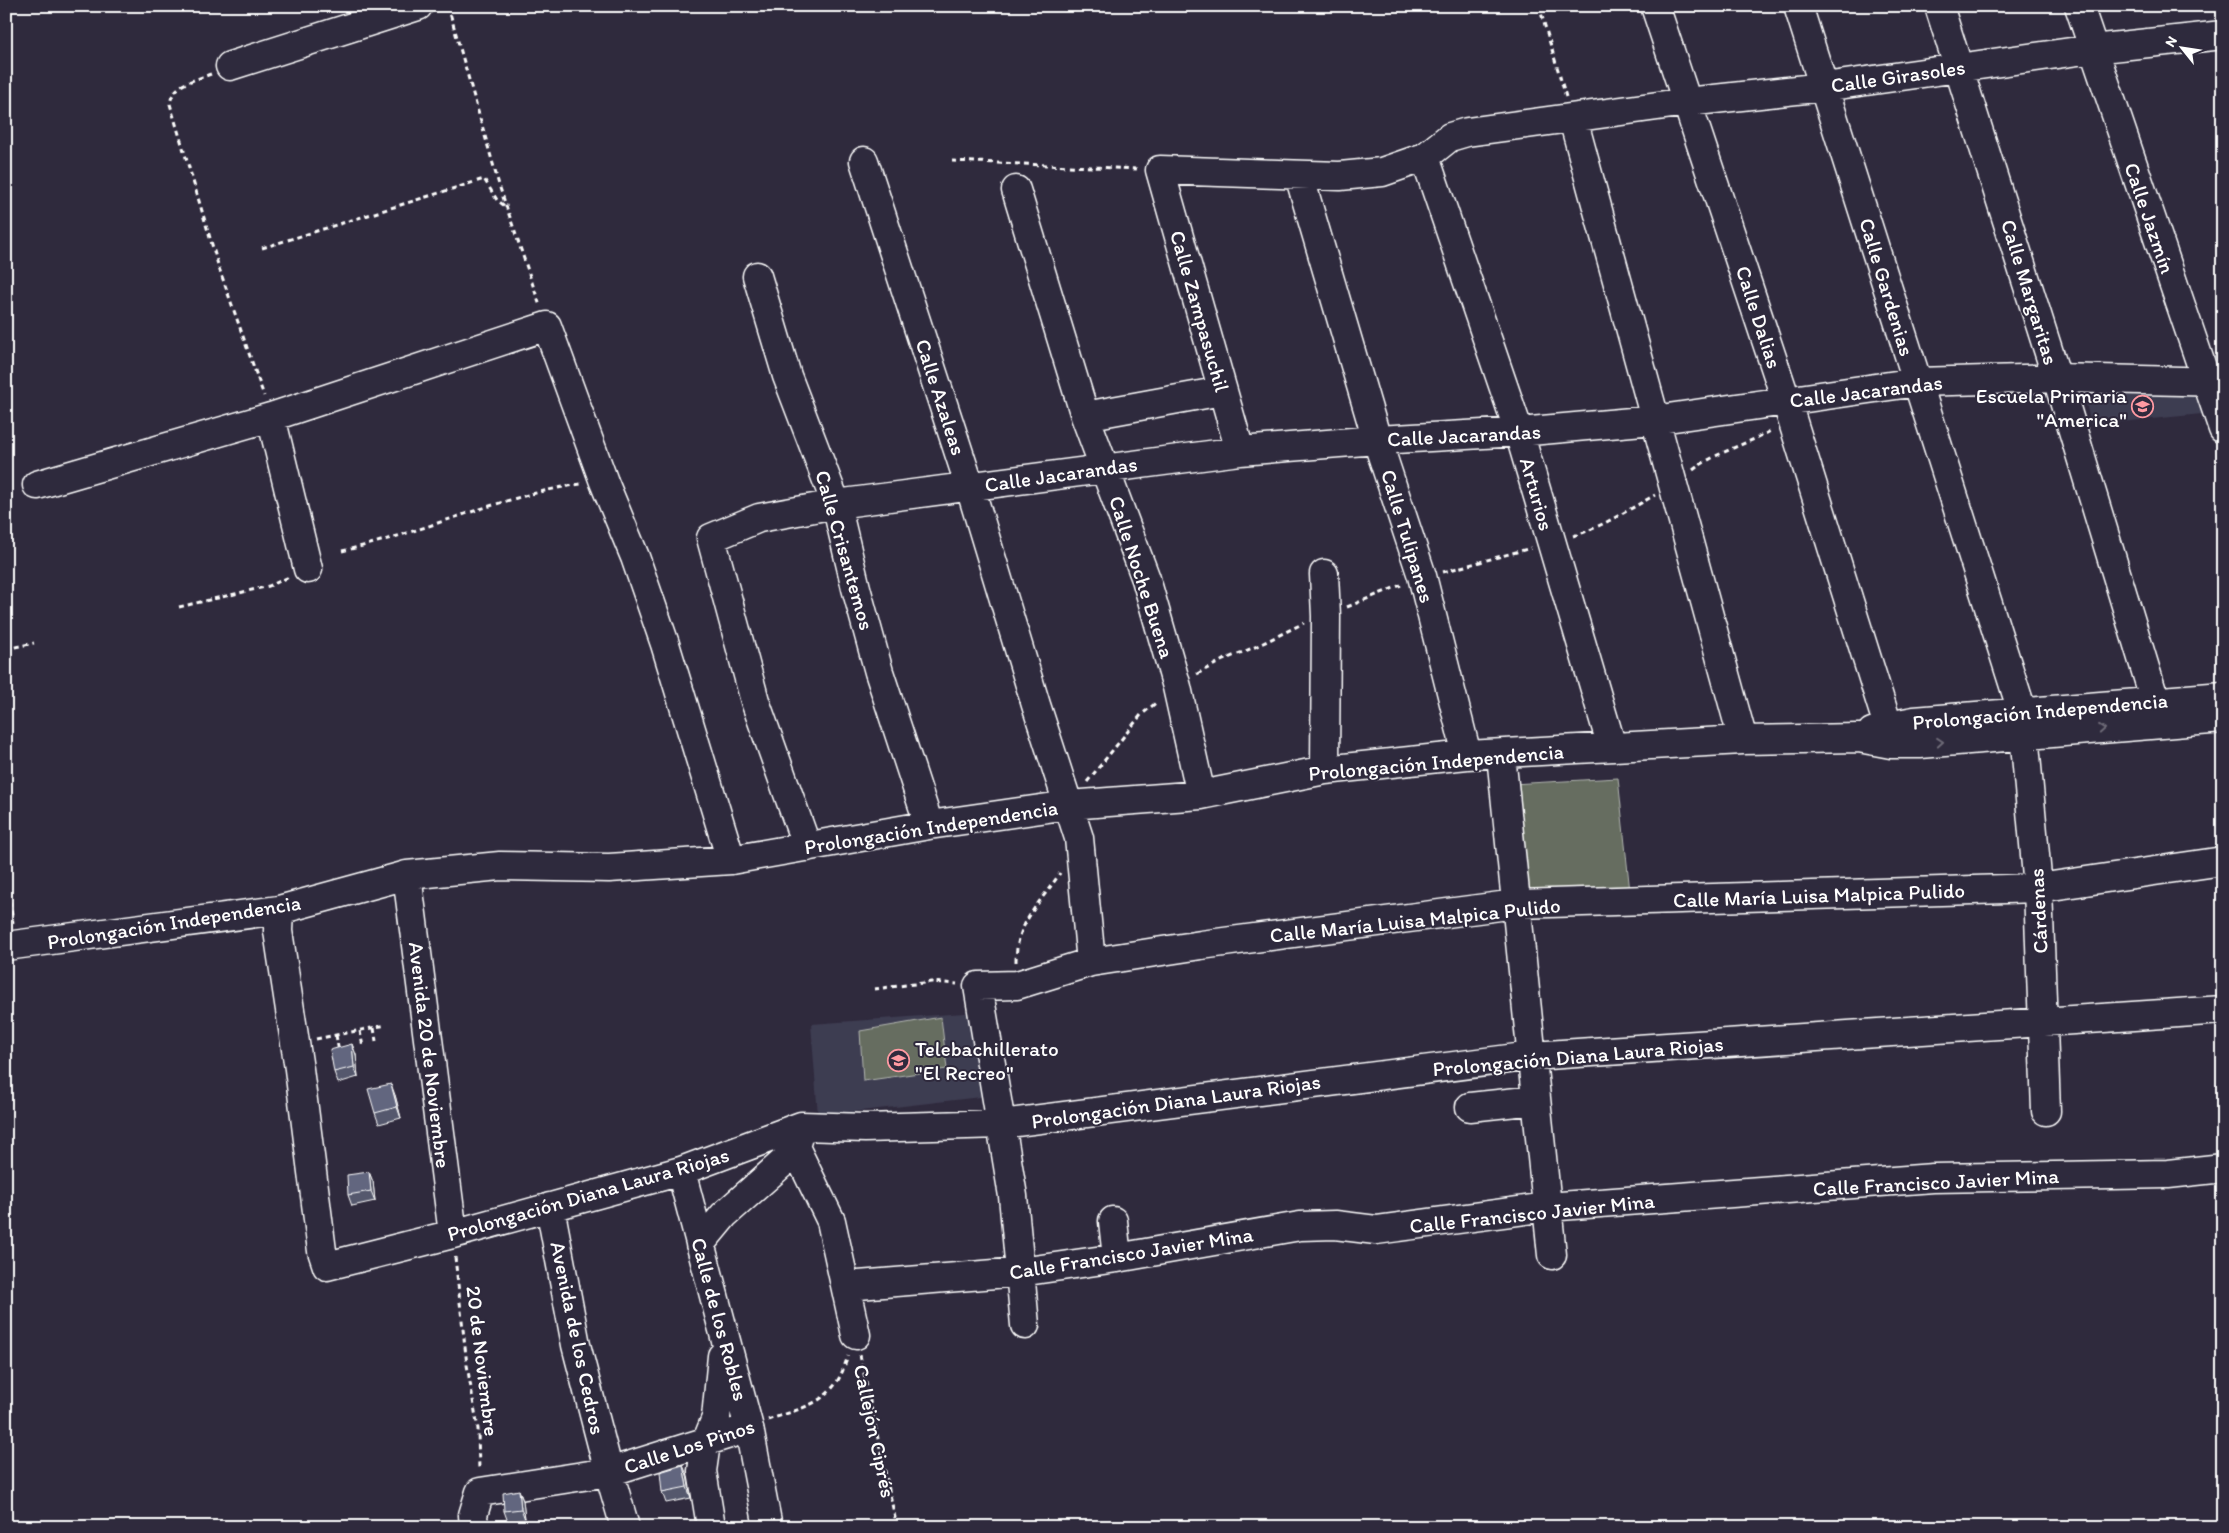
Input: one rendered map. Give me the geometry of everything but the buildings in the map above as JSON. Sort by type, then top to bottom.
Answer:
[{"type":"street","points":[[230,66],[418,6]]},
{"type":"street","name":"Calle Dalias","points":[[1655,6],[1786,400],[1890,735]]},
{"type":"street","name":"Calle Gardenias","points":[[1798,6],[2024,723]]},
{"type":"street","name":"Calle Margaritas","points":[[1939,6],[1960,67],[2057,378],[2156,712]]},
{"type":"street","name":"Calle Jazmín","points":[[2078,6],[2215,382],[2223,429]]},
{"type":"street","name":"Calle Girasoles","points":[[1160,170],[1340,176],[1382,172],[1425,157],[1450,138],[1467,132],[1687,102],[1824,87],[2092,48],[2223,35]]},
{"type":"street","points":[[1573,119],[1654,420],[1675,484],[1743,740]]},
{"type":"street","name":"Arturios","points":[[1425,157],[1519,432],[1612,747]]},
{"type":"street","name":"Calle Azaleas","points":[[864,161],[970,486],[1079,838],[1091,962]]},
{"type":"street","name":"Calle Zampasuchil","points":[[1160,170],[1240,451]]},
{"type":"street","name":"Calle Tulipanes","points":[[1299,175],[1378,440],[1422,576],[1467,755]]},
{"type":"street","name":"Calle Noche Buena","points":[[1016,190],[1085,416],[1146,579],[1177,687],[1201,795]]},
{"type":"street","name":"Calle Crisantemos","points":[[757,276],[787,376],[836,504],[879,672],[930,825]]},
{"type":"street","points":[[36,485],[271,417],[547,326],[604,482],[635,558],[665,644],[731,860]]},
{"type":"street","name":"Calle Jacarandas","points":[[807,847],[756,701],[711,538],[759,518],[836,504],[1240,451],[1378,440],[1519,432],[1654,420],[1917,382],[2057,378],[2215,382]]},
{"type":"street","points":[[1085,416],[1222,392]]},
{"type":"street","points":[[271,417],[308,569]]},
{"type":"street","points":[[1324,574],[1326,616],[1324,770]]},
{"type":"street","name":"Prolongación Independencia","points":[[11,946],[279,910],[407,875],[500,866],[609,868],[731,860],[930,825],[1069,805],[1201,795],[1324,770],[1467,755],[1743,740],[1859,738],[1890,735],[1914,722],[2024,723],[2156,712],[2223,696]]},
{"type":"street","name":"Prolongación Independencia","points":[[2156,712],[2223,719]]},
{"type":"street","name":"Cárdenas","points":[[2024,723],[2038,888],[2046,1111]]},
{"type":"street","points":[[1502,754],[1552,1255]]},
{"type":"street","name":"Calle María Luisa Malpica Pulido","points":[[978,986],[1016,985],[1091,962],[1306,930],[1516,904],[2038,888],[2223,861]]},
{"type":"street","name":"Avenida 20 de Noviembre","points":[[407,875],[453,1234]]},
{"type":"street","name":"Prolongación Diana Laura Riojas","points":[[279,910],[278,931],[298,1060],[322,1251],[327,1266],[453,1234],[798,1137],[865,1128],[1001,1124],[1532,1056],[2223,1010]]},
{"type":"street","points":[[978,986],[1013,1196],[1025,1325]]},
{"type":"street","points":[[1470,1108],[1536,1100]]},
{"type":"street","points":[[700,1244],[724,1215],[787,1159],[798,1137]]},
{"type":"street","points":[[798,1137],[831,1222],[856,1335]]},
{"type":"street","name":"Calle Francisco Javier Mina","points":[[846,1286],[1020,1272],[1117,1258],[1300,1226],[1335,1225],[1376,1230],[1547,1207],[1933,1178],[2168,1174],[2223,1168]]},
{"type":"street","name":"Calle de los Robles","points":[[681,1171],[749,1428],[768,1527]]},
{"type":"street","name":"Avenida de los Cedros","points":[[550,1206],[576,1345],[608,1472],[625,1527]]},
{"type":"street","points":[[1113,1221],[1117,1258]]},
{"type":"street","points":[[711,1526],[702,1471],[706,1443],[713,1430],[718,1412],[724,1335]]},
{"type":"street","name":"Calle Los Pinos","points":[[480,1492],[608,1472],[706,1443],[749,1428]]},
{"type":"street","points":[[474,1527],[473,1515],[480,1492]]},
{"type":"path","points":[[448,6],[506,208],[547,326]]},
{"type":"path","points":[[1539,6],[1573,119]]},
{"type":"path","points":[[230,66],[176,88],[171,95],[170,104],[219,268],[271,417]]},
{"type":"path","points":[[952,161],[1160,170]]},
{"type":"path","points":[[262,248],[484,179],[497,200],[506,208]]},
{"type":"path","points":[[342,551],[376,544],[542,491],[604,482]]},
{"type":"path","points":[[179,607],[269,586],[308,569]]},
{"type":"path","points":[[6,649],[34,644]]},
{"type":"path","points":[[1016,985],[1016,947],[1020,934],[1026,920],[1062,868]]},
{"type":"path","points":[[6,875],[11,946]]},
{"type":"path","points":[[874,989],[931,982],[978,986]]},
{"type":"path","points":[[308,1041],[386,1025]]},
{"type":"path","points":[[374,1028],[376,1041]]},
{"type":"path","points":[[360,1031],[364,1047]]},
{"type":"path","points":[[336,1035],[339,1053]]},
{"type":"path","name":"20 de Noviembre","points":[[453,1234],[467,1365],[478,1428],[480,1492]]},
{"type":"path","name":"Calle Los Pinos","points":[[749,1428],[800,1408],[819,1399],[832,1389],[840,1376],[856,1335]]},
{"type":"path","name":"Callejón Ciprés","points":[[856,1335],[897,1527]]},
{"type":"shaded area","name":"Escuela Primaria \"America\"","points":[[2191,384],[2202,414],[2091,425],[2085,399]]},
{"type":"shaded area","name":"Telebachillerato \"El Recreo\"","points":[[978,1012],[989,1096],[818,1116],[811,1024]]},
{"type":"green space","points":[[1618,778],[1630,892],[1520,899],[1512,784]]},
{"type":"green space","points":[[941,1017],[947,1069],[863,1081],[860,1031]]},
{"type":"place","name":"Escuela Primaria \"America\"","points":[[2143,407]]},
{"type":"place","name":"Telebachillerato \"El Recreo\"","points":[[899,1060]]}]
